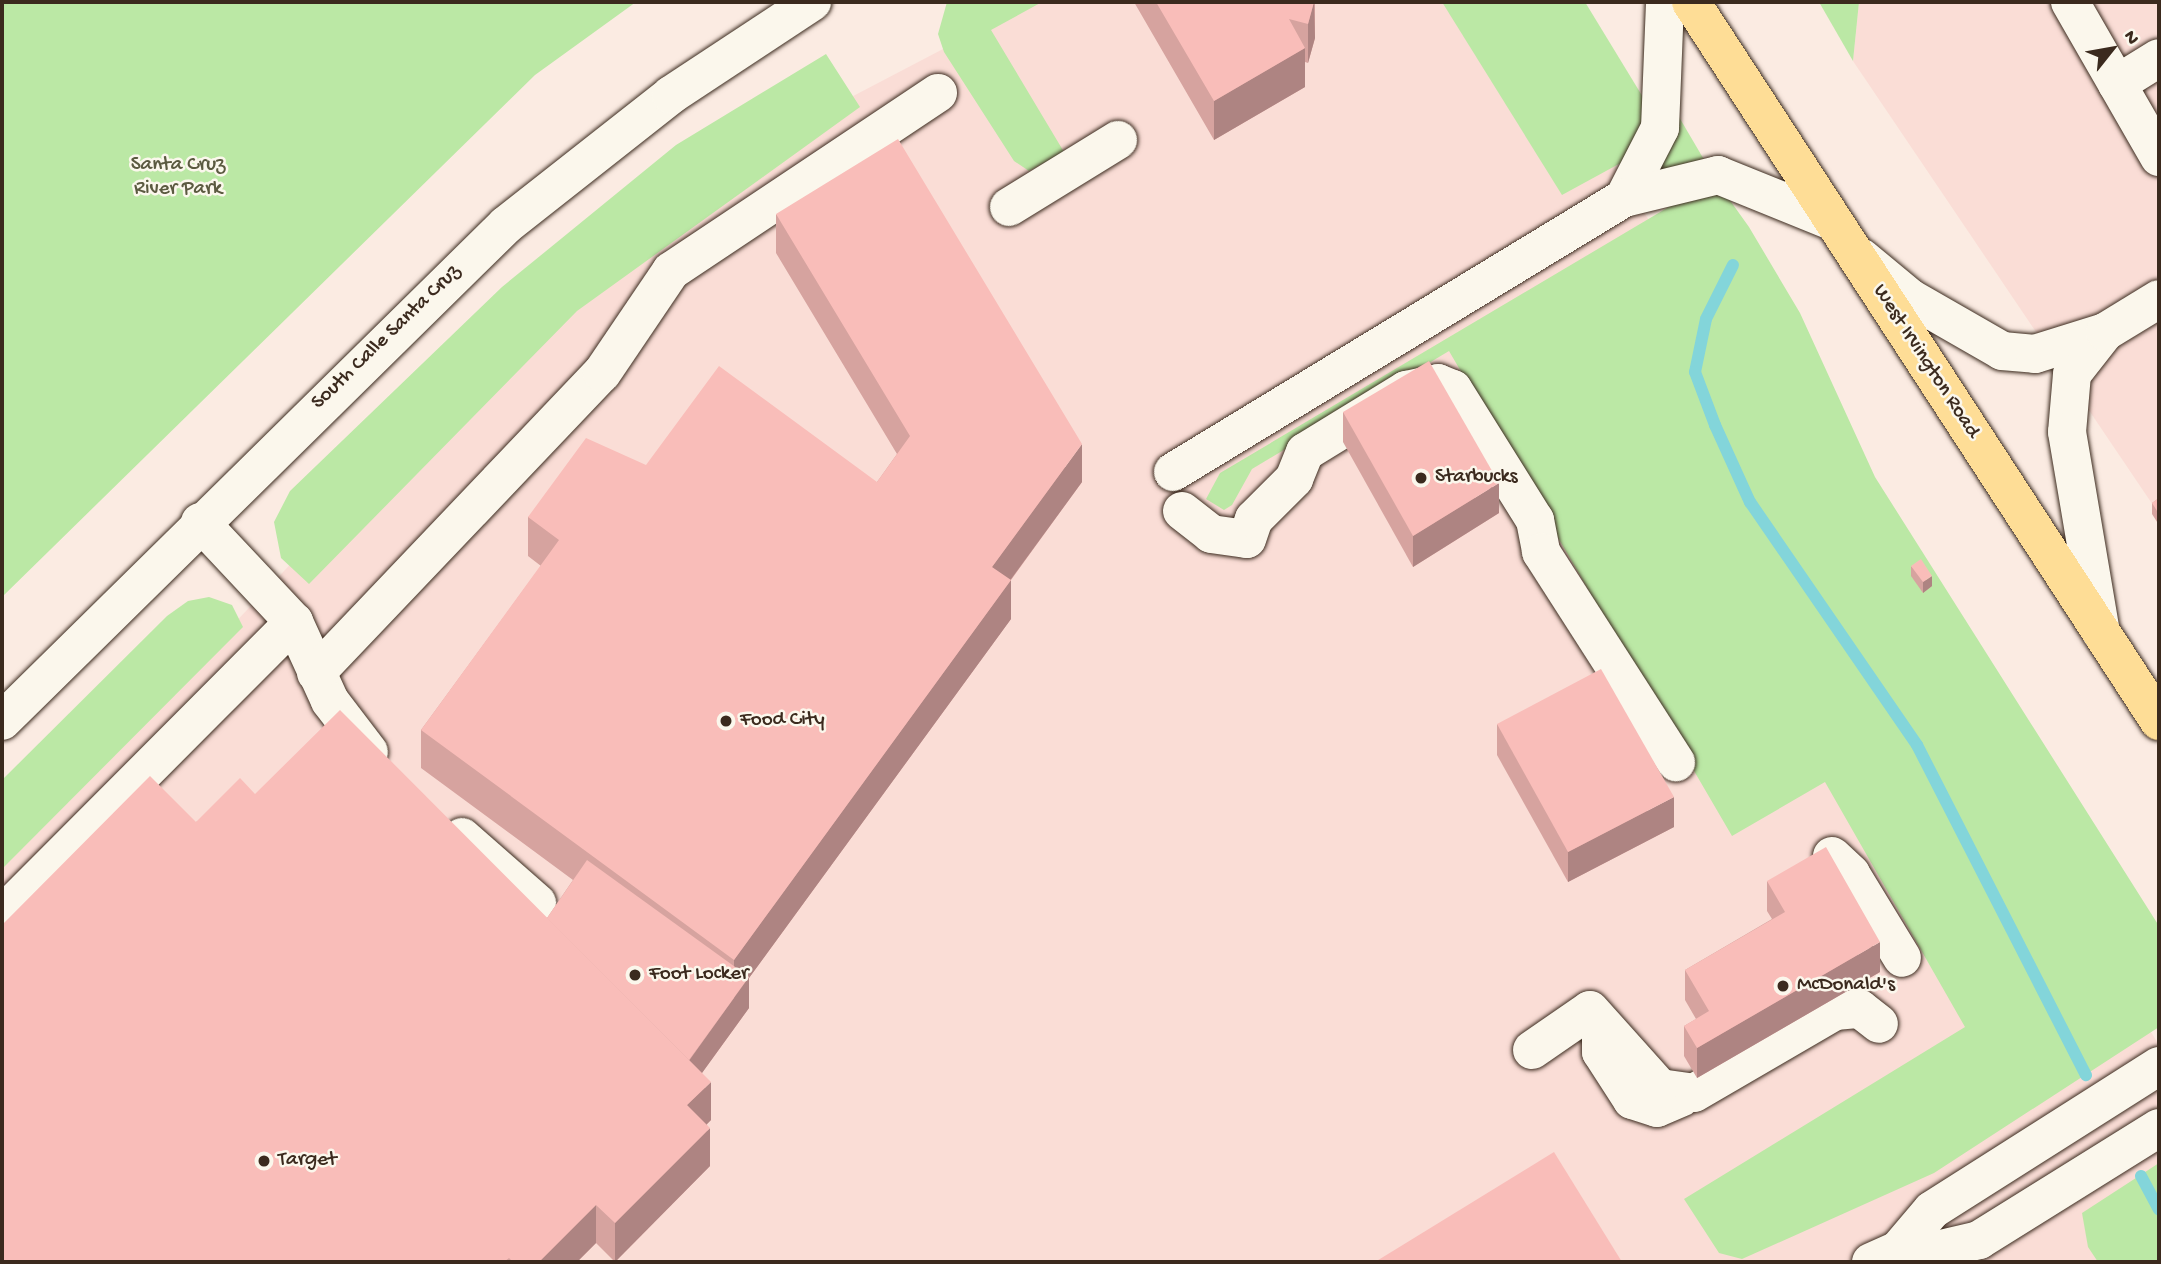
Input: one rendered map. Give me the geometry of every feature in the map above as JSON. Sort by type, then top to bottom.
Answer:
[{"type":"main road","name":"West Irvington Road","points":[[1691,2],[2159,721]]},
{"type":"street","name":"South Calle Santa Cruz","points":[[2,721],[200,522],[528,206],[671,94],[812,2]]},
{"type":"street","points":[[1624,198],[1660,128],[1665,2]]},
{"type":"street","points":[[2070,2],[2159,157]]},
{"type":"street","points":[[2117,84],[2159,58]]},
{"type":"street","points":[[316,673],[602,373],[671,271],[938,93]]},
{"type":"street","points":[[1009,207],[1118,140]]},
{"type":"street","points":[[1173,472],[1624,198],[1718,175],[1841,234],[1910,298],[2002,351],[2035,354],[2105,332],[2159,299]]},
{"type":"street","points":[[2101,632],[2067,432],[2071,374],[2105,332]]},
{"type":"street","points":[[1182,511],[1211,534],[1247,539],[1266,500],[1294,479],[1305,452],[1406,390],[1438,383],[1464,401],[1535,520],[1541,552],[1676,762]]},
{"type":"street","points":[[200,522],[294,622],[316,673],[348,727],[399,782]]},
{"type":"street","points":[[2,915],[294,622]]},
{"type":"street","points":[[438,816],[537,903]]},
{"type":"street","points":[[1832,856],[1851,874],[1902,958]]},
{"type":"street","points":[[1532,1050],[1596,1015],[1660,1088],[1694,1093],[1835,1011],[1860,1009],[1879,1024]]},
{"type":"street","points":[[1884,1256],[1932,1210],[2159,1066]]},
{"type":"street","points":[[1884,1256],[1924,1253],[1979,1240],[2159,1128]]},
{"type":"shaded area","points":[[1033,2],[1514,2],[2159,1045],[2159,1262],[2,1262],[2,867],[405,444],[729,161]]},
{"type":"shaded area","points":[[1859,2],[2159,2],[2159,514],[1853,61]]},
{"type":"green space","name":"Santa Cruz River Park","points":[[2,2],[636,2],[535,75],[2,597]]},
{"type":"green space","points":[[947,2],[1042,2],[991,30],[1064,152],[1029,171],[1014,161],[944,52],[938,34]]},
{"type":"green space","points":[[1442,2],[1585,2],[1649,107],[1639,153],[1562,195]]},
{"type":"green space","points":[[1819,2],[1859,2],[1853,61]]},
{"type":"green space","points":[[826,54],[860,107],[577,311],[309,584],[281,558],[274,522],[290,491],[502,287],[676,145]]},
{"type":"green space","points":[[1679,117],[1706,163],[1660,172],[1658,169]]},
{"type":"green space","points":[[1699,189],[1729,199],[1749,227],[1800,313],[1875,477],[2159,926],[2159,1027],[1934,1173],[1742,1259],[1719,1253],[1684,1199],[1965,1027],[1825,782],[1732,836],[1449,351],[1252,469],[1232,505],[1224,510],[1206,499],[1220,473]]},
{"type":"green space","points":[[209,597],[232,605],[243,627],[2,869],[2,780],[167,616],[188,601]]},
{"type":"green space","points":[[2159,1163],[2159,1262],[2098,1262],[2088,1247],[2082,1213]]},
{"type":"building","points":[[1156,2],[1314,2],[1308,24],[1289,19],[1305,48],[1214,101]]},
{"type":"building","points":[[898,139],[1082,444],[992,567],[1011,580],[734,960],[421,730],[559,540],[528,517],[586,438],[646,465],[719,366],[877,482],[910,436],[776,214]]},
{"type":"building","name":"Starbucks","points":[[1429,361],[1499,483],[1413,536],[1343,412]]},
{"type":"building","points":[[2159,498],[2159,514],[2152,503]]},
{"type":"building","points":[[1921,559],[1932,576],[1923,582],[1911,566]]},
{"type":"building","points":[[1601,669],[1674,797],[1568,852],[1497,724]]},
{"type":"building","points":[[340,710],[711,1082],[687,1105],[710,1128],[615,1223],[596,1205],[539,1262],[513,1262],[509,1258],[504,1262],[2,1262],[2,925],[150,776],[196,822],[240,778],[255,794]]},
{"type":"building","name":"McDonald's","points":[[1826,847],[1880,942],[1697,1048],[1684,1026],[1709,1011],[1685,970],[1785,912],[1767,881]]},
{"type":"building","name":"Foot Locker","points":[[587,860],[749,977],[689,1060],[547,918]]},
{"type":"building","points":[[1554,1152],[1622,1262],[1375,1262]]},
{"type":"waterway","points":[[1733,265],[1706,319],[1695,372],[1715,425],[1750,502],[1917,745],[2086,1075]]},
{"type":"waterway","points":[[2141,1176],[2159,1210]]},
{"type":"place","name":"Starbucks","points":[[1421,478]]},
{"type":"place","name":"Food City","points":[[726,721]]},
{"type":"place","name":"Foot Locker","points":[[635,975]]},
{"type":"place","name":"McDonald's","points":[[1783,986]]},
{"type":"place","name":"Target","points":[[264,1161]]}]
